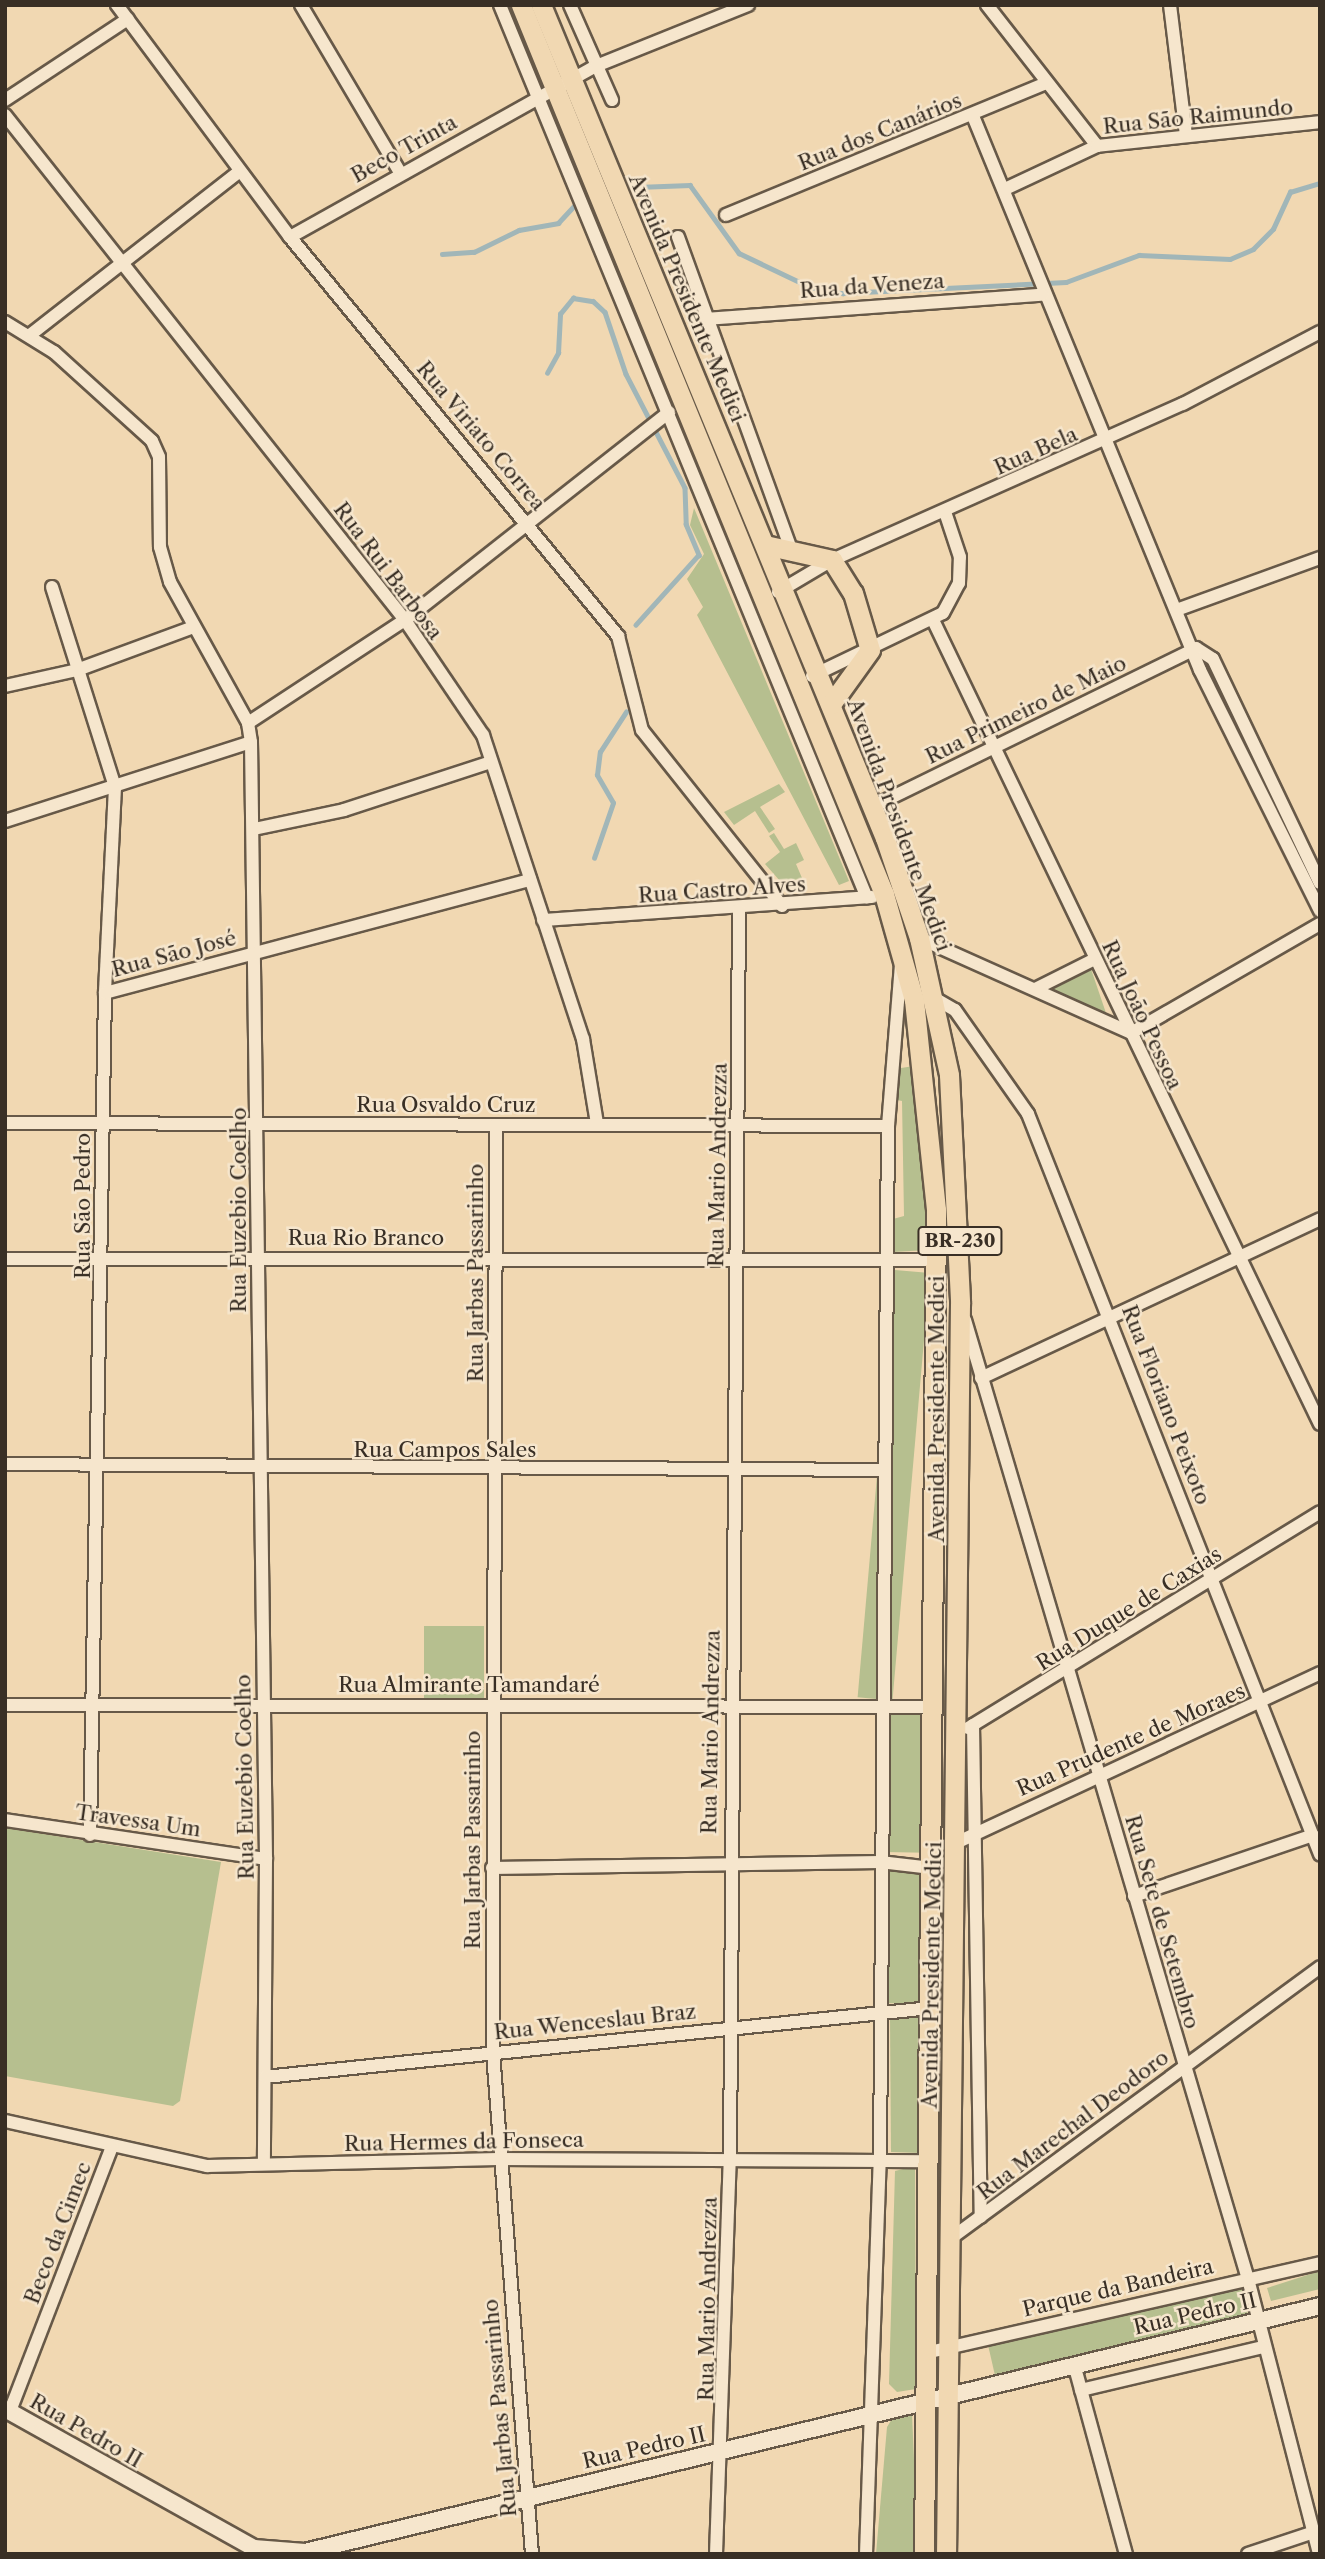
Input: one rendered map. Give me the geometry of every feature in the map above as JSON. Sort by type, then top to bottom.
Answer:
[{"type":"main road","name":"Avenida Presidente Medici","points":[[521,5],[565,85],[819,673],[872,807],[885,893],[919,938],[937,1260],[924,2554]]},
{"type":"main road","name":"Avenida Presidente Medici","points":[[541,5],[565,85],[765,598],[885,893],[903,953],[924,999],[949,1075],[960,1210],[965,1730],[956,1910],[946,2395],[946,2554]]},
{"type":"main road","points":[[765,545],[793,555],[832,560],[853,593],[870,650],[831,704]]},
{"type":"main road","points":[[903,953],[919,938]]},
{"type":"main road","points":[[936,1210],[960,1210]]},
{"type":"main road","points":[[932,1909],[956,1910]]},
{"type":"street","name":"Rua Viriato Correa","points":[[117,5],[290,237],[529,524],[618,636],[642,730],[782,906]]},
{"type":"street","points":[[301,5],[399,171]]},
{"type":"street","points":[[500,5],[669,412],[885,893]]},
{"type":"street","points":[[570,5],[612,100]]},
{"type":"street","points":[[987,5],[1097,146]]},
{"type":"street","points":[[1170,5],[1186,135]]},
{"type":"street","name":"Beco Trinta","points":[[290,237],[399,171],[539,100],[596,66],[746,6]]},
{"type":"street","points":[[5,100],[128,19]]},
{"type":"street","name":"Rua dos Canários","points":[[726,215],[1047,83]]},
{"type":"street","name":"Rua Rui Barbosa","points":[[5,115],[405,620],[483,735],[583,1039],[597,1124]]},
{"type":"street","points":[[972,116],[1005,189],[1042,293],[1103,442],[1196,648],[1200,670],[1320,911]]},
{"type":"street","name":"Rua São Raimundo","points":[[1005,189],[1097,146],[1320,122]]},
{"type":"street","points":[[30,335],[240,171]]},
{"type":"street","name":"Avenida Presidente Medici","points":[[678,237],[704,319],[793,555]]},
{"type":"street","name":"Rua da Veneza","points":[[704,319],[1042,293]]},
{"type":"street","name":"Rua Euzebio Coelho","points":[[5,322],[30,335],[152,441],[159,457],[160,547],[191,628],[248,723],[251,742],[259,1124],[259,1469],[266,1859],[264,2164]]},
{"type":"street","name":"Rua Bela","points":[[765,598],[832,560],[1103,442],[1320,332]]},
{"type":"street","points":[[248,723],[405,620],[669,412]]},
{"type":"street","points":[[799,683],[933,620],[959,583],[960,557],[945,512]]},
{"type":"street","points":[[1179,609],[1320,558]]},
{"type":"street","name":"Rua São Pedro","points":[[51,587],[115,787],[105,993],[103,1259],[96,1466],[90,1835]]},
{"type":"street","name":"Rua João Pessoa","points":[[933,620],[1236,1255],[1320,1424]]},
{"type":"street","points":[[5,685],[77,670],[191,628]]},
{"type":"street","points":[[1196,648],[1213,659],[1320,883]]},
{"type":"street","name":"Rua Primeiro de Maio","points":[[872,807],[1196,648]]},
{"type":"street","points":[[5,821],[251,742]]},
{"type":"street","points":[[254,829],[344,810],[491,762]]},
{"type":"street","points":[[254,953],[530,880]]},
{"type":"street","name":"Rua Castro Alves","points":[[543,920],[738,910],[885,893]]},
{"type":"street","name":"Rua Mario Andrezza","points":[[716,2554],[724,2450],[730,2161],[726,2027],[727,1862],[738,1126],[738,910]]},
{"type":"street","points":[[919,938],[1131,1033],[1320,924]]},
{"type":"street","name":"Rua São José","points":[[105,993],[254,953]]},
{"type":"street","name":"Avenida Presidente Medici","points":[[866,2554],[875,2413],[880,2161],[879,1707],[888,1126],[903,953]]},
{"type":"street","points":[[1035,989],[1095,959]]},
{"type":"street","name":"Rua Floriano Peixoto","points":[[924,999],[955,1010],[1028,1114],[1112,1317],[1320,1854]]},
{"type":"street","name":"Rua Osvaldo Cruz","points":[[5,1123],[888,1126]]},
{"type":"street","name":"Rua Jarbas Passarinho","points":[[496,1125],[492,2053],[498,2159],[532,2554]]},
{"type":"street","points":[[981,1378],[1236,1255],[1320,1219]]},
{"type":"street","name":"Rua Rio Branco","points":[[6,1264],[103,1259],[257,1258],[937,1260]]},
{"type":"street","name":"Rua Sete de Setembro","points":[[960,1304],[1248,2279],[1263,2347],[1319,2554]]},
{"type":"street","name":"Rua Campos Sales","points":[[5,1465],[259,1469],[884,1470]]},
{"type":"street","name":"Rua Duque de Caxias","points":[[965,1730],[1068,1670],[1320,1512]]},
{"type":"street","name":"Rua Prudente de Moraes","points":[[958,1842],[1320,1673]]},
{"type":"street","name":"Rua Almirante Tamandaré","points":[[5,1705],[492,1703],[933,1707]]},
{"type":"street","points":[[965,1730],[977,1832],[981,2217]]},
{"type":"street","name":"Travessa Um","points":[[5,1821],[266,1859]]},
{"type":"street","points":[[1134,1896],[1313,1835]]},
{"type":"street","points":[[492,1868],[727,1862],[880,1862],[932,1868]]},
{"type":"street","name":"Rua Marechal Deodoro","points":[[950,2239],[1320,1967]]},
{"type":"street","name":"Rua Wenceslau Braz","points":[[265,2077],[726,2027],[930,2008]]},
{"type":"street","name":"Rua Hermes da Fonseca","points":[[5,2121],[207,2166],[498,2159],[928,2161]]},
{"type":"street","name":"Beco da Cimec","points":[[8,2410],[112,2146]]},
{"type":"street","name":"Parque da Bandeira","points":[[925,2353],[1320,2263]]},
{"type":"street","name":"Rua Pedro II","points":[[8,2410],[253,2551],[342,2550],[527,2498],[1320,2306]]},
{"type":"street","points":[[1081,2390],[1263,2347]]},
{"type":"street","points":[[1074,2364],[1126,2554]]},
{"type":"street","points":[[1248,2554],[1314,2532]]},
{"type":"green space","points":[[694,508],[849,881],[839,885],[697,615],[703,607],[687,579],[704,554],[690,525]]},
{"type":"green space","points":[[779,784],[785,792],[760,807],[775,829],[769,833],[755,811],[734,825],[724,812]]},
{"type":"green space","points":[[774,833],[784,849],[796,843],[804,860],[796,864],[802,878],[788,882],[788,890],[765,864],[780,852],[769,836]]},
{"type":"green space","points":[[1091,969],[1107,1016],[1051,990]]},
{"type":"green space","points":[[920,1065],[928,1250],[893,1252],[893,1219],[904,1216],[902,1101],[897,1100],[895,1069]]},
{"type":"green space","points":[[895,1270],[930,1273],[892,1700],[858,1697]]},
{"type":"green space","points":[[424,1626],[484,1626],[484,1698],[424,1698]]},
{"type":"green space","points":[[887,1712],[928,1713],[926,1853],[885,1852]]},
{"type":"green space","points":[[5,1828],[221,1862],[180,2101],[173,2106],[5,2076]]},
{"type":"green space","points":[[889,1870],[927,1871],[922,2004],[884,2003]]},
{"type":"green space","points":[[926,2015],[921,2153],[891,2152],[890,2018]]},
{"type":"green space","points":[[915,2166],[916,2389],[897,2392],[889,2384],[895,2171]]},
{"type":"green space","points":[[1320,2271],[1320,2289],[1271,2301],[1267,2288]]},
{"type":"green space","points":[[1241,2285],[1248,2316],[995,2375],[988,2343]]},
{"type":"green space","points":[[912,2413],[918,2554],[876,2554],[887,2427],[892,2419]]},
{"type":"waterway","points":[[637,187],[690,185],[739,253],[810,287],[842,293],[1066,282],[1139,255],[1230,259],[1253,249],[1273,229],[1290,192],[1320,183]]},
{"type":"waterway","points":[[442,254],[474,252],[519,230],[558,223],[574,206]]},
{"type":"waterway","points":[[547,373],[558,353],[560,314],[573,298],[593,301],[605,312],[626,374],[685,488],[686,524],[699,555],[636,625]]},
{"type":"waterway","points":[[594,858],[613,803],[597,775],[600,752],[626,712]]}]
